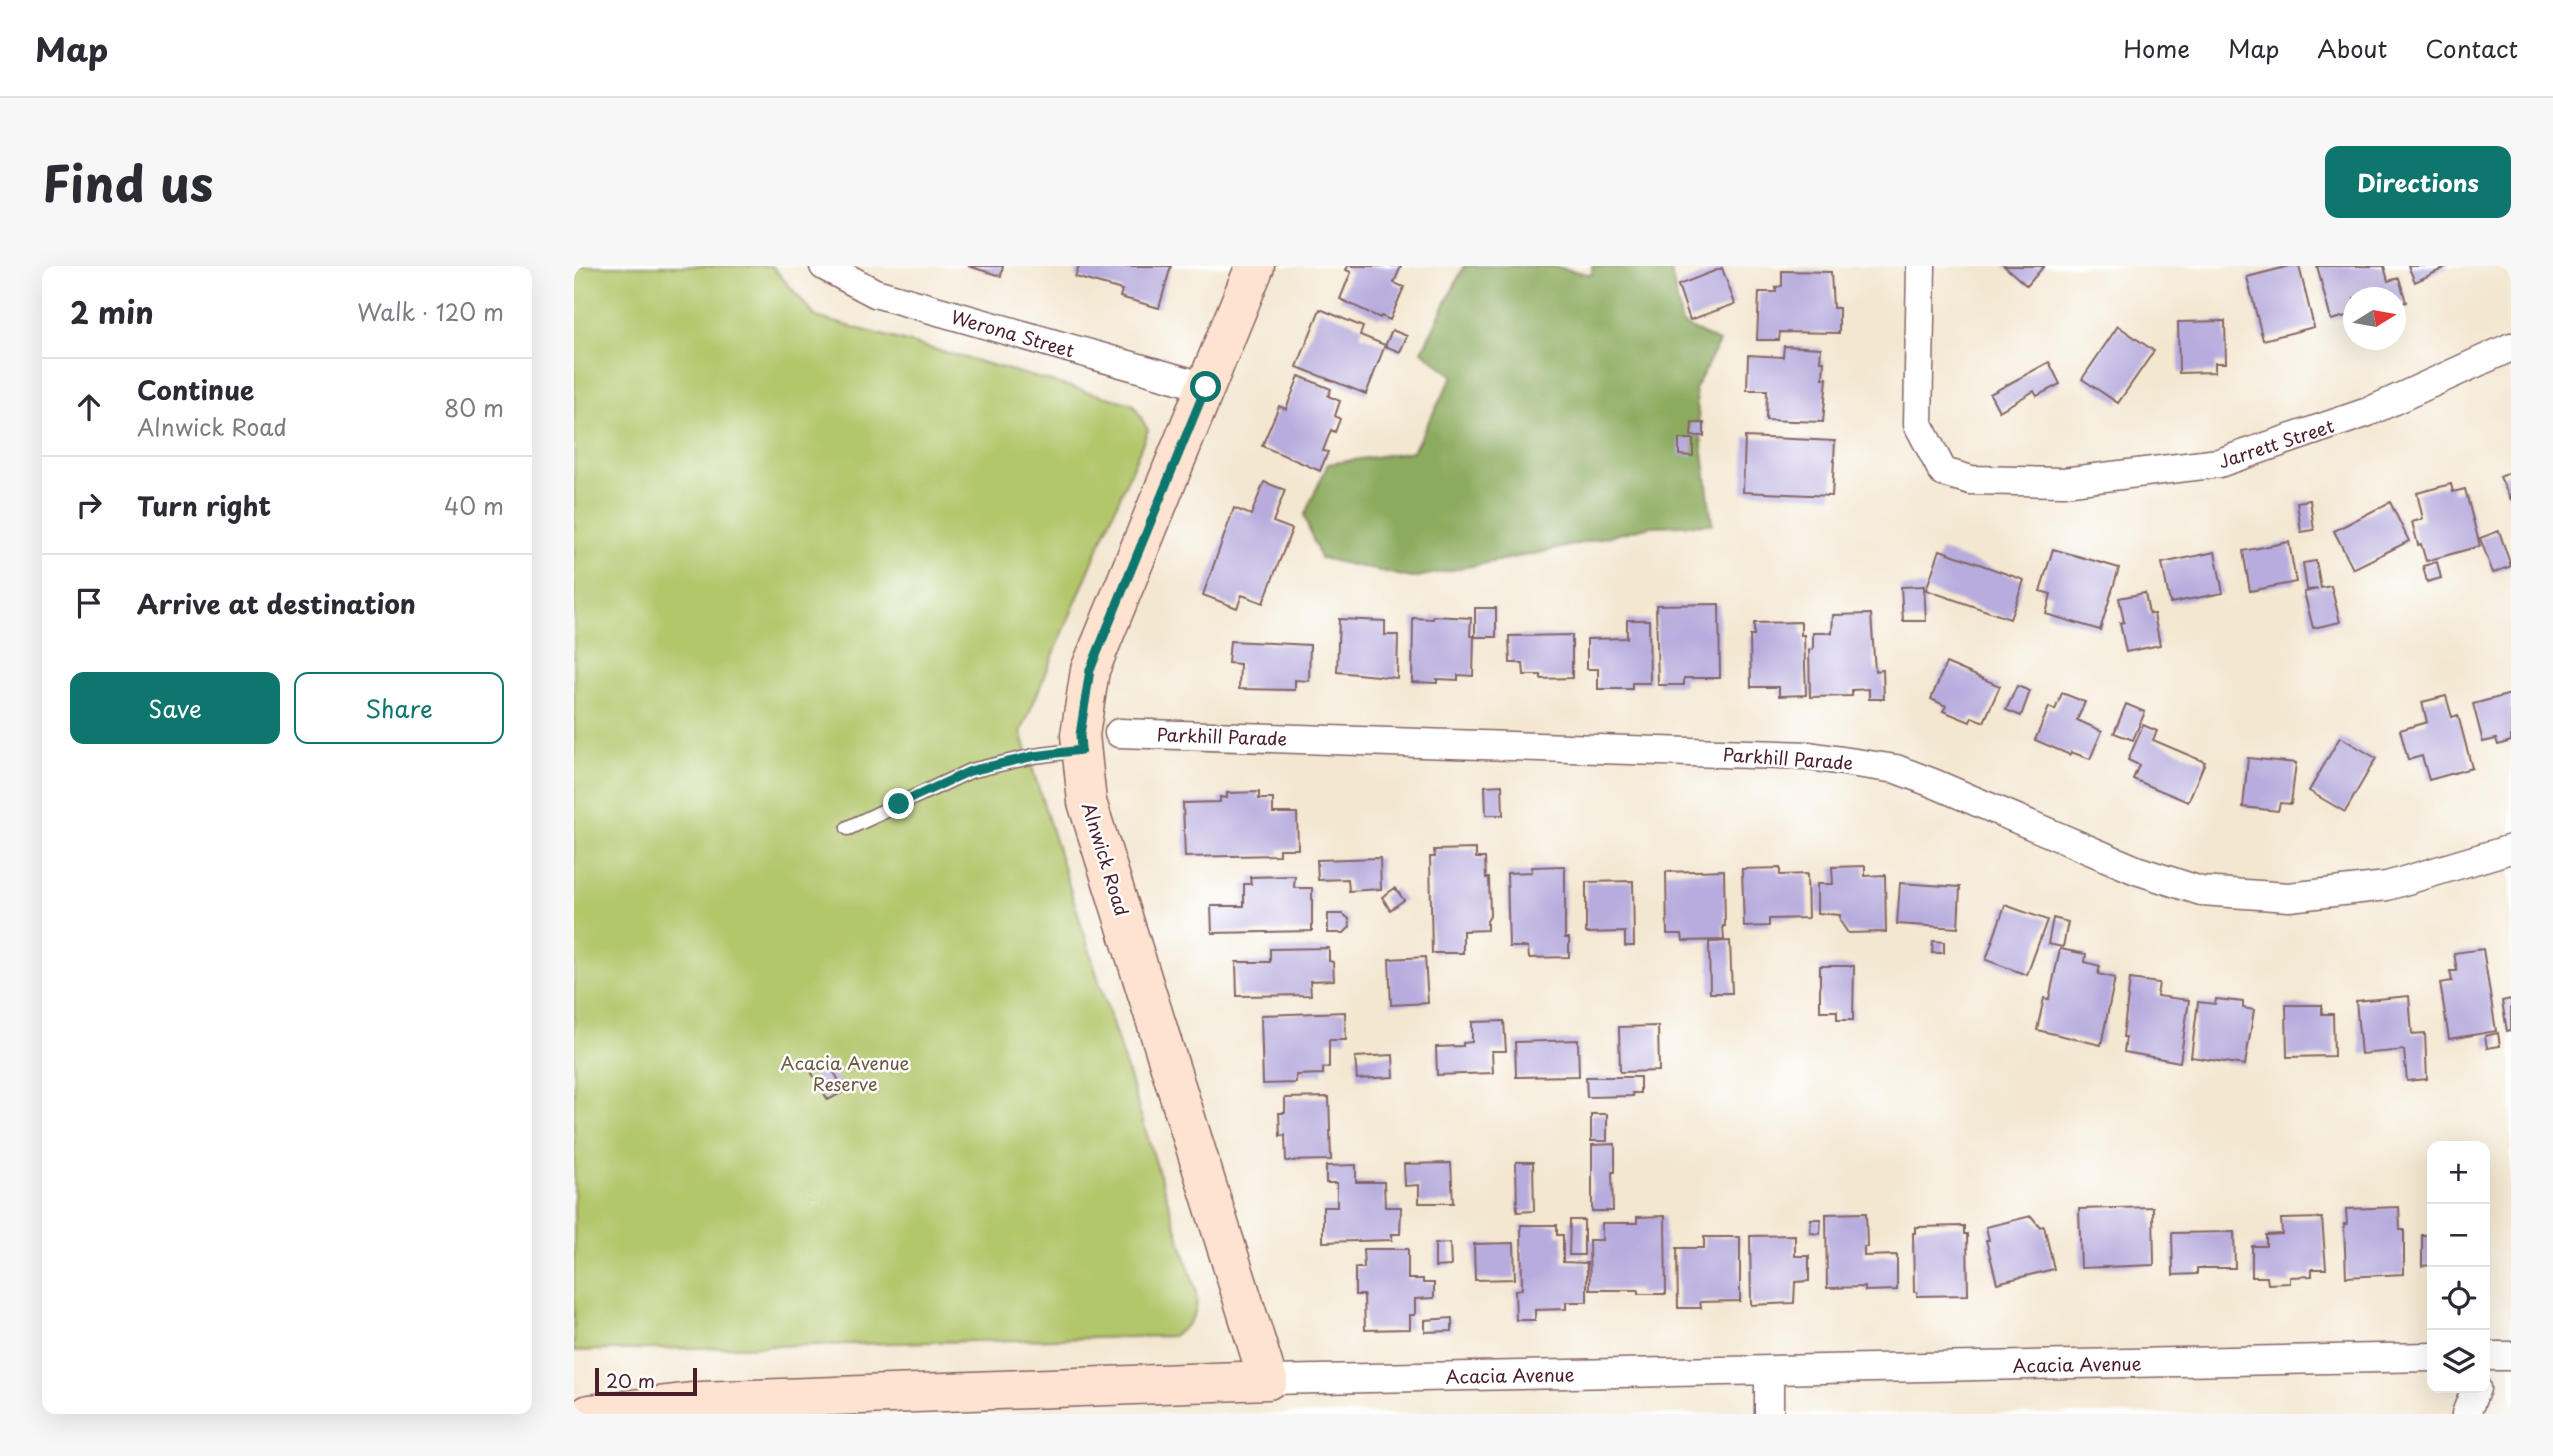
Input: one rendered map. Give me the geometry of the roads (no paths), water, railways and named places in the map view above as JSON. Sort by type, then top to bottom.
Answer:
[{"type":"street","name":"Werona Street","points":[[824,266],[875,293],[1206,387]]},
{"type":"street","name":"Alnwick Road","points":[[1255,266],[1090,670],[1080,735],[1087,802],[1268,1380]]},
{"type":"street","name":"Jarrett Street","points":[[1921,266],[1918,424],[1943,472],[1971,480],[2063,482],[2219,463],[2368,412],[2511,347]]},
{"type":"street","name":"Parkhill Parade","points":[[1119,733],[1822,758],[1896,769],[2136,870],[2202,891],[2214,892],[2289,897],[2387,887],[2511,849]]},
{"type":"street","name":"Acacia Avenue","points":[[589,1414],[1268,1380],[2427,1357]]},
{"type":"street","points":[[1769,1370],[1769,1414]]},
{"type":"street","points":[[2466,1414],[2474,1393]]},
{"type":"lane","points":[[848,828],[970,771],[1034,756],[1081,750]]},
{"type":"park label","name":"Acacia Avenue Reserve","points":[[845,1072]]}]
